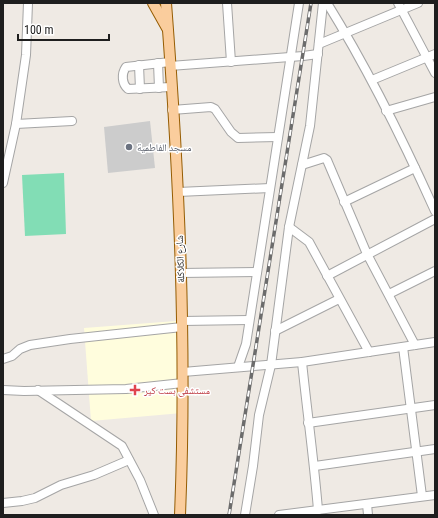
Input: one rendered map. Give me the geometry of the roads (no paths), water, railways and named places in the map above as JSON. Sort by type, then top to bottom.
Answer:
[{"type":"main road","points":[[154,3],[168,31]]},
{"type":"main road","name":"شارع الكلاكلة","points":[[166,3],[178,192],[181,273],[183,383],[180,515]]},
{"type":"street","points":[[3,183],[16,124],[26,55],[28,3]]},
{"type":"street","points":[[227,3],[231,62]]},
{"type":"street","points":[[238,367],[246,344],[299,3]]},
{"type":"street","points":[[245,515],[253,466],[258,415],[271,365],[274,330],[289,227],[310,126],[323,3]]},
{"type":"street","points":[[327,3],[346,33],[372,80],[386,111],[416,168],[435,211]]},
{"type":"street","points":[[319,44],[346,33],[400,7],[418,3]]},
{"type":"street","points":[[400,7],[435,73]]},
{"type":"street","points":[[171,87],[128,89],[123,80],[124,70],[126,67],[158,63],[231,62],[318,54]]},
{"type":"street","points":[[372,80],[435,54]]},
{"type":"street","points":[[158,63],[159,88]]},
{"type":"street","points":[[139,65],[140,88]]},
{"type":"street","points":[[386,111],[435,97]]},
{"type":"street","points":[[172,110],[211,107],[215,109],[231,132],[238,138],[278,137]]},
{"type":"street","points":[[16,124],[72,121]]},
{"type":"street","points":[[302,165],[326,158],[367,254],[415,345]]},
{"type":"street","points":[[344,202],[416,168]]},
{"type":"street","points":[[178,192],[270,188]]},
{"type":"street","points":[[327,276],[435,219]]},
{"type":"street","points":[[289,227],[308,242],[369,352]]},
{"type":"street","points":[[389,294],[435,271]]},
{"type":"street","points":[[181,273],[257,272]]},
{"type":"street","points":[[274,330],[339,299]]},
{"type":"street","points":[[3,359],[12,356],[20,349],[30,345],[182,324],[249,320]]},
{"type":"street","points":[[183,372],[302,362],[435,342]]},
{"type":"street","points":[[403,347],[412,408],[422,496]]},
{"type":"street","points":[[302,362],[308,423],[315,466],[318,510]]},
{"type":"street","points":[[3,390],[126,389],[183,383]]},
{"type":"street","points":[[37,390],[122,446],[140,480],[154,515]]},
{"type":"street","points":[[308,423],[435,405]]},
{"type":"street","points":[[315,466],[435,449]]},
{"type":"street","points":[[3,503],[34,498],[61,485],[94,475],[129,460]]},
{"type":"street","points":[[279,515],[435,495]]},
{"type":"street","points":[[367,504],[368,515]]},
{"type":"railway","points":[[229,515],[311,3]]},
{"type":"place","name":"مسجد الفاطمية","points":[[129,147]]},
{"type":"place","name":"مستشفى بست كير","points":[[135,390]]}]
